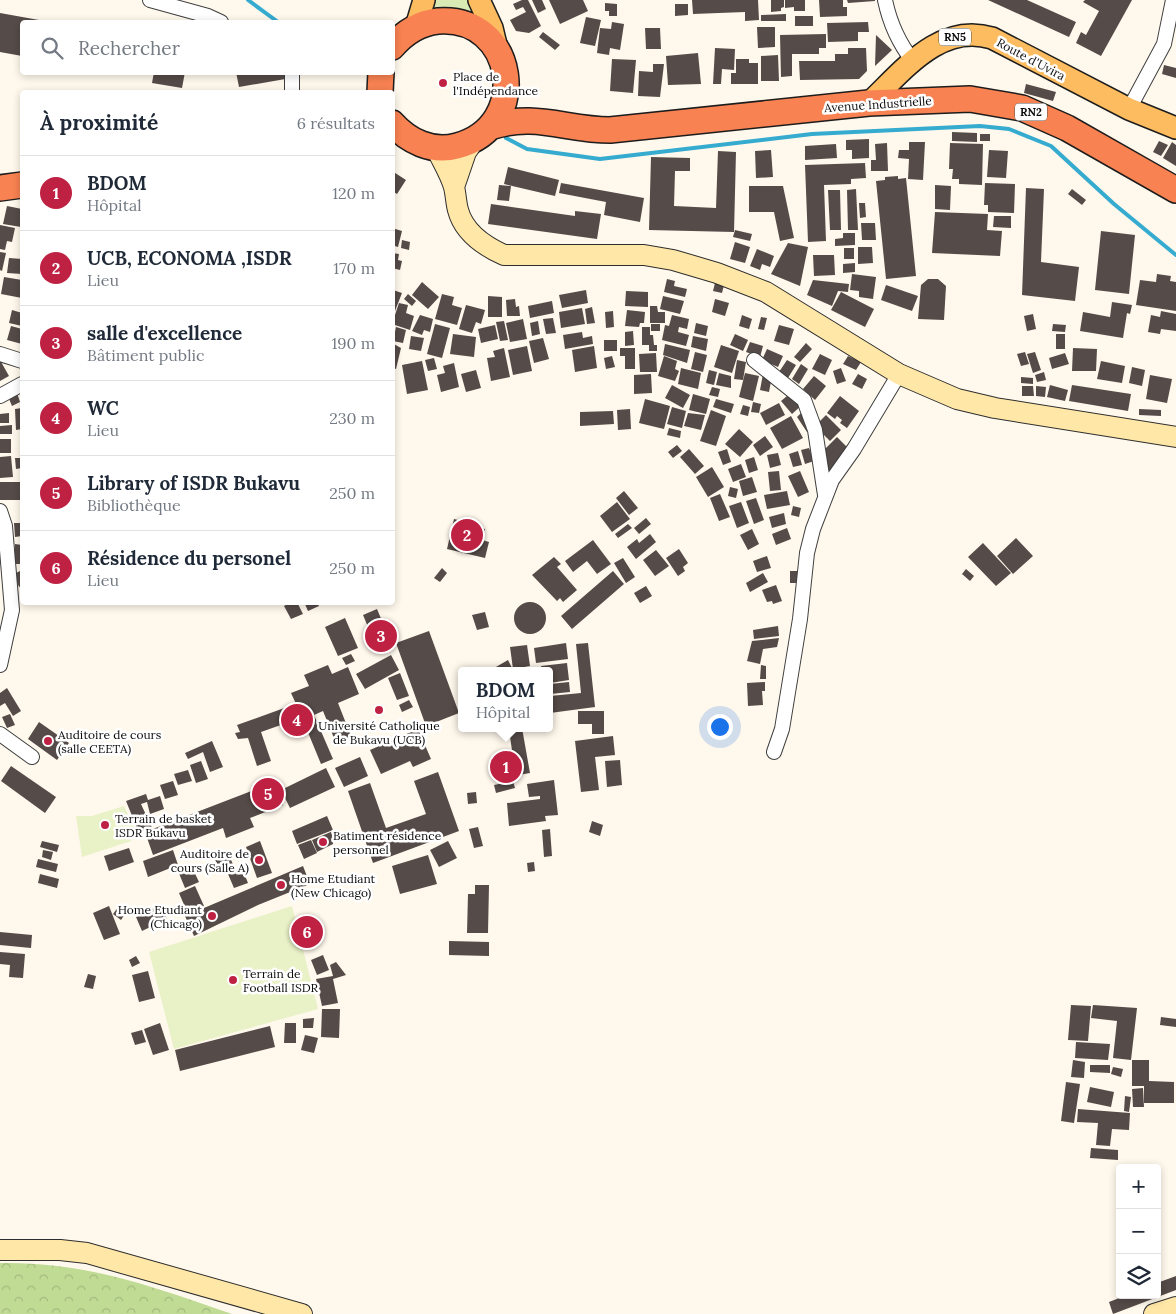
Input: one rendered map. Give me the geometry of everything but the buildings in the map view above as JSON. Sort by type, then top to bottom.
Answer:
[{"type":"highway","points":[[395,44],[416,27],[434,22],[462,24],[479,32],[498,53],[505,70],[507,88],[502,109],[483,133],[452,148],[428,146],[395,137]]},
{"type":"highway","name":"Avenue Industrielle","points":[[507,88],[513,99],[526,108],[561,124]]},
{"type":"highway","name":"Avenue Industrielle","points":[[483,133],[508,121],[526,119],[592,130],[610,130],[869,103],[970,99],[1022,108],[1067,128],[1176,190]]},
{"type":"highway","points":[[395,126],[408,138],[428,146]]},
{"type":"highway","points":[[0,188],[20,185]]},
{"type":"main road","points":[[416,27],[424,0]]},
{"type":"main road","points":[[479,0],[492,28],[498,53]]},
{"type":"main road","name":"Route d'Uvira","points":[[869,103],[913,61],[939,42],[954,37],[981,35],[992,38],[1129,109],[1176,128]]},
{"type":"street","points":[[150,0],[217,20]]},
{"type":"street","points":[[885,0],[890,24],[899,44],[913,61]]},
{"type":"street","points":[[1129,109],[1164,44],[1173,0]]},
{"type":"street","points":[[292,75],[292,90]]},
{"type":"street","points":[[454,187],[466,152],[483,133]]},
{"type":"street","points":[[428,146],[454,187],[458,212],[465,226],[484,246],[504,255],[644,256],[674,260],[717,273],[766,292],[899,374],[957,399],[988,406],[1176,437]]},
{"type":"street","points":[[0,354],[20,360]]},
{"type":"street","points":[[754,360],[804,400],[815,430],[825,495]]},
{"type":"street","points":[[774,752],[782,729],[812,529],[832,480],[854,450],[899,374]]},
{"type":"street","points":[[0,396],[20,385]]},
{"type":"street","points":[[0,511],[5,526],[12,610],[0,664]]},
{"type":"street","points":[[0,734],[32,757]]},
{"type":"street","points":[[0,1250],[60,1250],[87,1253],[278,1311],[302,1314]]},
{"type":"street","points":[[1154,1314],[1176,1307]]},
{"type":"green space","points":[[430,0],[468,0],[480,23],[460,13],[429,8]]},
{"type":"green space","name":"Terrain de basket ISDR Bukavu","points":[[124,806],[137,834],[131,838],[131,841],[82,857],[76,816],[92,816]]},
{"type":"green space","name":"Terrain de Football ISDR","points":[[292,906],[318,1009],[174,1049],[149,952]]},
{"type":"green space","points":[[0,1263],[61,1266],[90,1271],[146,1285],[232,1314],[0,1314]]},
{"type":"waterway","points":[[248,0],[275,20]]},
{"type":"waterway","points":[[506,138],[527,149],[600,159],[812,134],[980,126],[1009,129],[1051,146],[1114,204],[1176,255]]},
{"type":"place","name":"Place de l'Indépendance","points":[[443,83]]},
{"type":"place","name":"UCB, ECONOMA ,ISDR","points":[[467,535]]},
{"type":"place","name":"salle d'excellence","points":[[381,636]]},
{"type":"place","name":"Université Catholique de Bukavu (UCB)","points":[[379,710]]},
{"type":"place","name":"WC","points":[[297,720]]},
{"type":"place","name":"Auditoire de cours (salle CEETA)","points":[[48,741]]},
{"type":"place","name":"BDOM","points":[[506,767]]},
{"type":"place","name":"Library of ISDR Bukavu","points":[[268,794]]},
{"type":"place","name":"Terrain de basket ISDR Bukavu","points":[[105,825]]},
{"type":"place","name":"Batiment résidence personnel","points":[[323,842]]},
{"type":"place","name":"Auditoire de cours (Salle A)","points":[[259,860]]},
{"type":"place","name":"Home Etudiant (New Chicago)","points":[[281,885]]},
{"type":"place","name":"Home Etudiant (Chicago)","points":[[212,916]]},
{"type":"place","name":"Résidence du personel","points":[[307,932]]},
{"type":"place","name":"Terrain de Football ISDR","points":[[233,980]]}]
